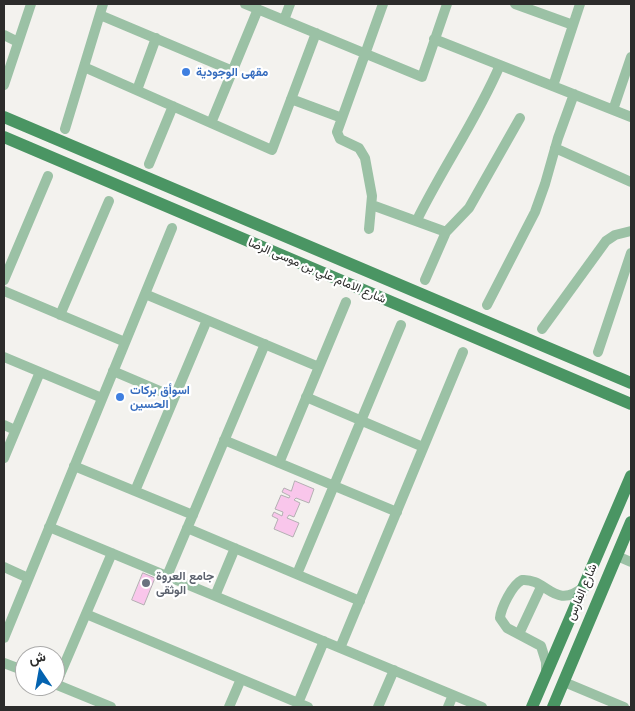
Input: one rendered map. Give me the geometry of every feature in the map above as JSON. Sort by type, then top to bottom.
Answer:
[{"type":"main road","name":"شارع الامام علي بن موسى الرضا","points":[[4,117],[631,383]]},
{"type":"main road","name":"شارع الامام علي بن موسى الرضا","points":[[4,137],[631,404]]},
{"type":"main road","points":[[610,395],[618,378]]},
{"type":"main road","name":"شارع الفارس","points":[[532,707],[631,476]]},
{"type":"main road","name":"شارع الفارس","points":[[553,707],[631,522]]},
{"type":"street","points":[[4,85],[31,4]]},
{"type":"street","points":[[65,128],[103,4]]},
{"type":"street","points":[[245,4],[422,77],[446,4]]},
{"type":"street","points":[[284,20],[290,4]]},
{"type":"street","points":[[369,229],[372,205],[371,187],[364,154],[358,148],[342,141],[338,137],[338,132],[364,53],[383,4]]},
{"type":"street","points":[[515,4],[573,25]]},
{"type":"street","points":[[553,86],[580,4]]},
{"type":"street","points":[[211,123],[258,9]]},
{"type":"street","points":[[100,15],[232,70]]},
{"type":"street","points":[[84,68],[272,150],[316,33]]},
{"type":"street","points":[[4,35],[18,42]]},
{"type":"street","points":[[137,90],[156,38]]},
{"type":"street","points":[[434,39],[631,117]]},
{"type":"street","points":[[613,110],[631,57]]},
{"type":"street","points":[[418,220],[437,182],[477,114],[500,65]]},
{"type":"street","points":[[487,306],[535,212],[574,94]]},
{"type":"street","points":[[291,99],[342,118]]},
{"type":"street","points":[[149,164],[173,106]]},
{"type":"street","points":[[425,280],[446,232],[468,208],[520,118]]},
{"type":"street","points":[[555,148],[631,182]]},
{"type":"street","points":[[4,280],[48,176]]},
{"type":"street","points":[[60,315],[109,201]]},
{"type":"street","points":[[372,205],[418,220],[446,232]]},
{"type":"street","points":[[4,638],[172,228]]},
{"type":"street","points":[[542,328],[606,241],[615,235],[631,231]]},
{"type":"street","points":[[598,352],[631,253]]},
{"type":"street","points":[[4,292],[125,342]]},
{"type":"street","points":[[145,294],[319,367]]},
{"type":"street","points":[[278,463],[346,302]]},
{"type":"street","points":[[135,491],[207,320]]},
{"type":"street","points":[[296,574],[401,325]]},
{"type":"street","points":[[167,576],[265,344]]},
{"type":"street","points":[[340,648],[463,352]]},
{"type":"street","points":[[4,357],[102,398]]},
{"type":"street","points":[[113,371],[174,397]]},
{"type":"street","points":[[4,458],[40,372]]},
{"type":"street","points":[[306,397],[424,447]]},
{"type":"street","points":[[4,426],[16,430]]},
{"type":"street","points":[[224,440],[397,512]]},
{"type":"street","points":[[74,466],[193,516]]},
{"type":"street","points":[[49,527],[482,707]]},
{"type":"street","points":[[187,528],[360,601]]},
{"type":"street","points":[[215,596],[235,548]]},
{"type":"street","points":[[65,663],[112,553]]},
{"type":"street","points":[[617,556],[631,562]]},
{"type":"street","points":[[4,567],[28,578]]},
{"type":"street","points":[[545,676],[546,662],[541,646],[507,628],[500,618],[512,589],[516,583],[524,580],[561,596],[573,594],[584,586]]},
{"type":"street","points":[[518,634],[541,587]]},
{"type":"street","points":[[86,614],[303,705],[324,641]]},
{"type":"street","points":[[378,707],[394,670]]},
{"type":"street","points":[[229,707],[241,679]]},
{"type":"street","points":[[564,682],[624,707]]},
{"type":"street","points":[[65,688],[111,707]]},
{"type":"street","points":[[448,707],[453,695]]},
{"type":"building","points":[[295,481],[314,489],[309,503],[296,498],[294,500],[300,503],[294,517],[289,515],[287,518],[299,523],[293,537],[274,529],[278,519],[272,516],[274,512],[282,516],[283,512],[275,509],[281,495],[289,498],[290,496],[282,492],[284,488],[291,491]]},
{"type":"building","points":[[143,573],[155,578],[144,605],[132,600]]},
{"type":"place","name":"مقهى الوجودية","points":[[186,72]]},
{"type":"place","name":"اسوأق بركات الحسين","points":[[120,397]]},
{"type":"place","name":"جامع العروة الوثقى","points":[[146,583]]}]
